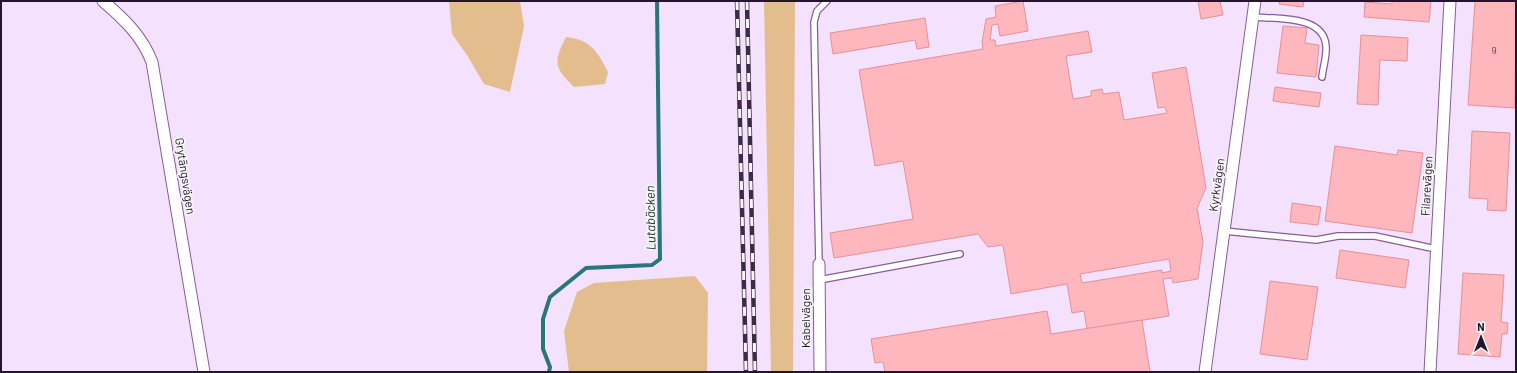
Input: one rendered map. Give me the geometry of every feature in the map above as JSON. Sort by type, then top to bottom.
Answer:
[{"type":"street","name":"Grytängsvägen","points":[[103,1],[126,21],[137,34],[148,51],[152,62],[204,372]]},
{"type":"street","name":"Kyrkvägen","points":[[1205,372],[1255,1]]},
{"type":"street","name":"Filarevägen","points":[[1430,372],[1450,1]]},
{"type":"street","name":"Kabelvägen","points":[[819,264],[820,372]]},
{"type":"lane","points":[[819,264],[814,22],[817,11],[825,2]]},
{"type":"lane","points":[[1253,17],[1305,22],[1319,30],[1324,38],[1326,47],[1322,77]]},
{"type":"lane","points":[[1224,231],[1316,240],[1338,236],[1374,236],[1436,249]]},
{"type":"lane","points":[[819,280],[960,254]]},
{"type":"shaded area","points":[[449,1],[520,1],[524,26],[510,92],[484,84],[467,55],[452,34]]},
{"type":"shaded area","points":[[764,1],[795,1],[793,372],[771,372]]},
{"type":"shaded area","points":[[566,37],[582,41],[596,52],[608,72],[605,84],[574,87],[562,74],[559,69],[558,59]]},
{"type":"shaded area","points":[[695,276],[708,293],[707,372],[569,372],[564,331],[577,292],[594,283]]},
{"type":"building","points":[[1023,1],[1028,31],[1000,36],[998,24],[992,25],[990,40],[995,40],[996,46],[1088,31],[1092,52],[1066,56],[1073,99],[1091,96],[1091,91],[1102,89],[1103,94],[1119,92],[1124,120],[1167,113],[1165,107],[1158,108],[1152,73],[1186,67],[1206,188],[1197,208],[1203,242],[1198,279],[1173,283],[1172,278],[1163,279],[1169,316],[1087,329],[1084,311],[1072,313],[1067,284],[1011,294],[1003,245],[988,247],[978,234],[834,258],[830,233],[913,219],[903,161],[875,166],[859,70],[983,49],[982,43],[986,19],[996,17],[995,6]],"holes":[[[1169,259],[1171,271],[1162,273],[1162,270],[1082,283],[1080,274]]]},
{"type":"building","points":[[1198,1],[1220,1],[1223,15],[1201,19]]},
{"type":"building","points":[[1280,1],[1304,1],[1303,7],[1279,4]]},
{"type":"building","points":[[1392,1],[1431,1],[1429,22],[1364,17],[1365,2],[1392,4]]},
{"type":"building","points":[[1475,1],[1516,1],[1515,108],[1468,105]]},
{"type":"building","points":[[925,18],[929,47],[917,49],[915,40],[833,54],[830,33]]},
{"type":"building","points":[[1283,26],[1307,28],[1305,43],[1319,45],[1316,77],[1277,73]]},
{"type":"building","points":[[1361,35],[1408,38],[1407,61],[1380,60],[1378,105],[1357,104]]},
{"type":"building","points":[[1275,87],[1321,93],[1319,107],[1273,101]]},
{"type":"building","points":[[1472,131],[1510,133],[1506,211],[1487,210],[1488,199],[1469,198]]},
{"type":"building","points":[[1335,146],[1397,155],[1398,150],[1423,153],[1412,233],[1325,221]]},
{"type":"building","points":[[1292,203],[1321,207],[1318,225],[1290,222]]},
{"type":"building","points":[[1340,250],[1409,260],[1405,288],[1336,278]]},
{"type":"building","points":[[1463,273],[1504,275],[1501,322],[1508,323],[1507,334],[1502,334],[1500,357],[1458,354]]},
{"type":"building","points":[[1270,281],[1318,287],[1307,360],[1260,354]]},
{"type":"building","points":[[1047,311],[1051,334],[1142,320],[1150,372],[885,372],[883,362],[875,363],[871,339]]},
{"type":"waterway","name":"Lutabäcken","points":[[549,372],[550,367],[543,349],[543,319],[550,297],[586,268],[652,265],[660,259],[657,1]]},
{"type":"railway","points":[[737,1],[746,372]]},
{"type":"railway","points":[[747,1],[755,372]]}]
